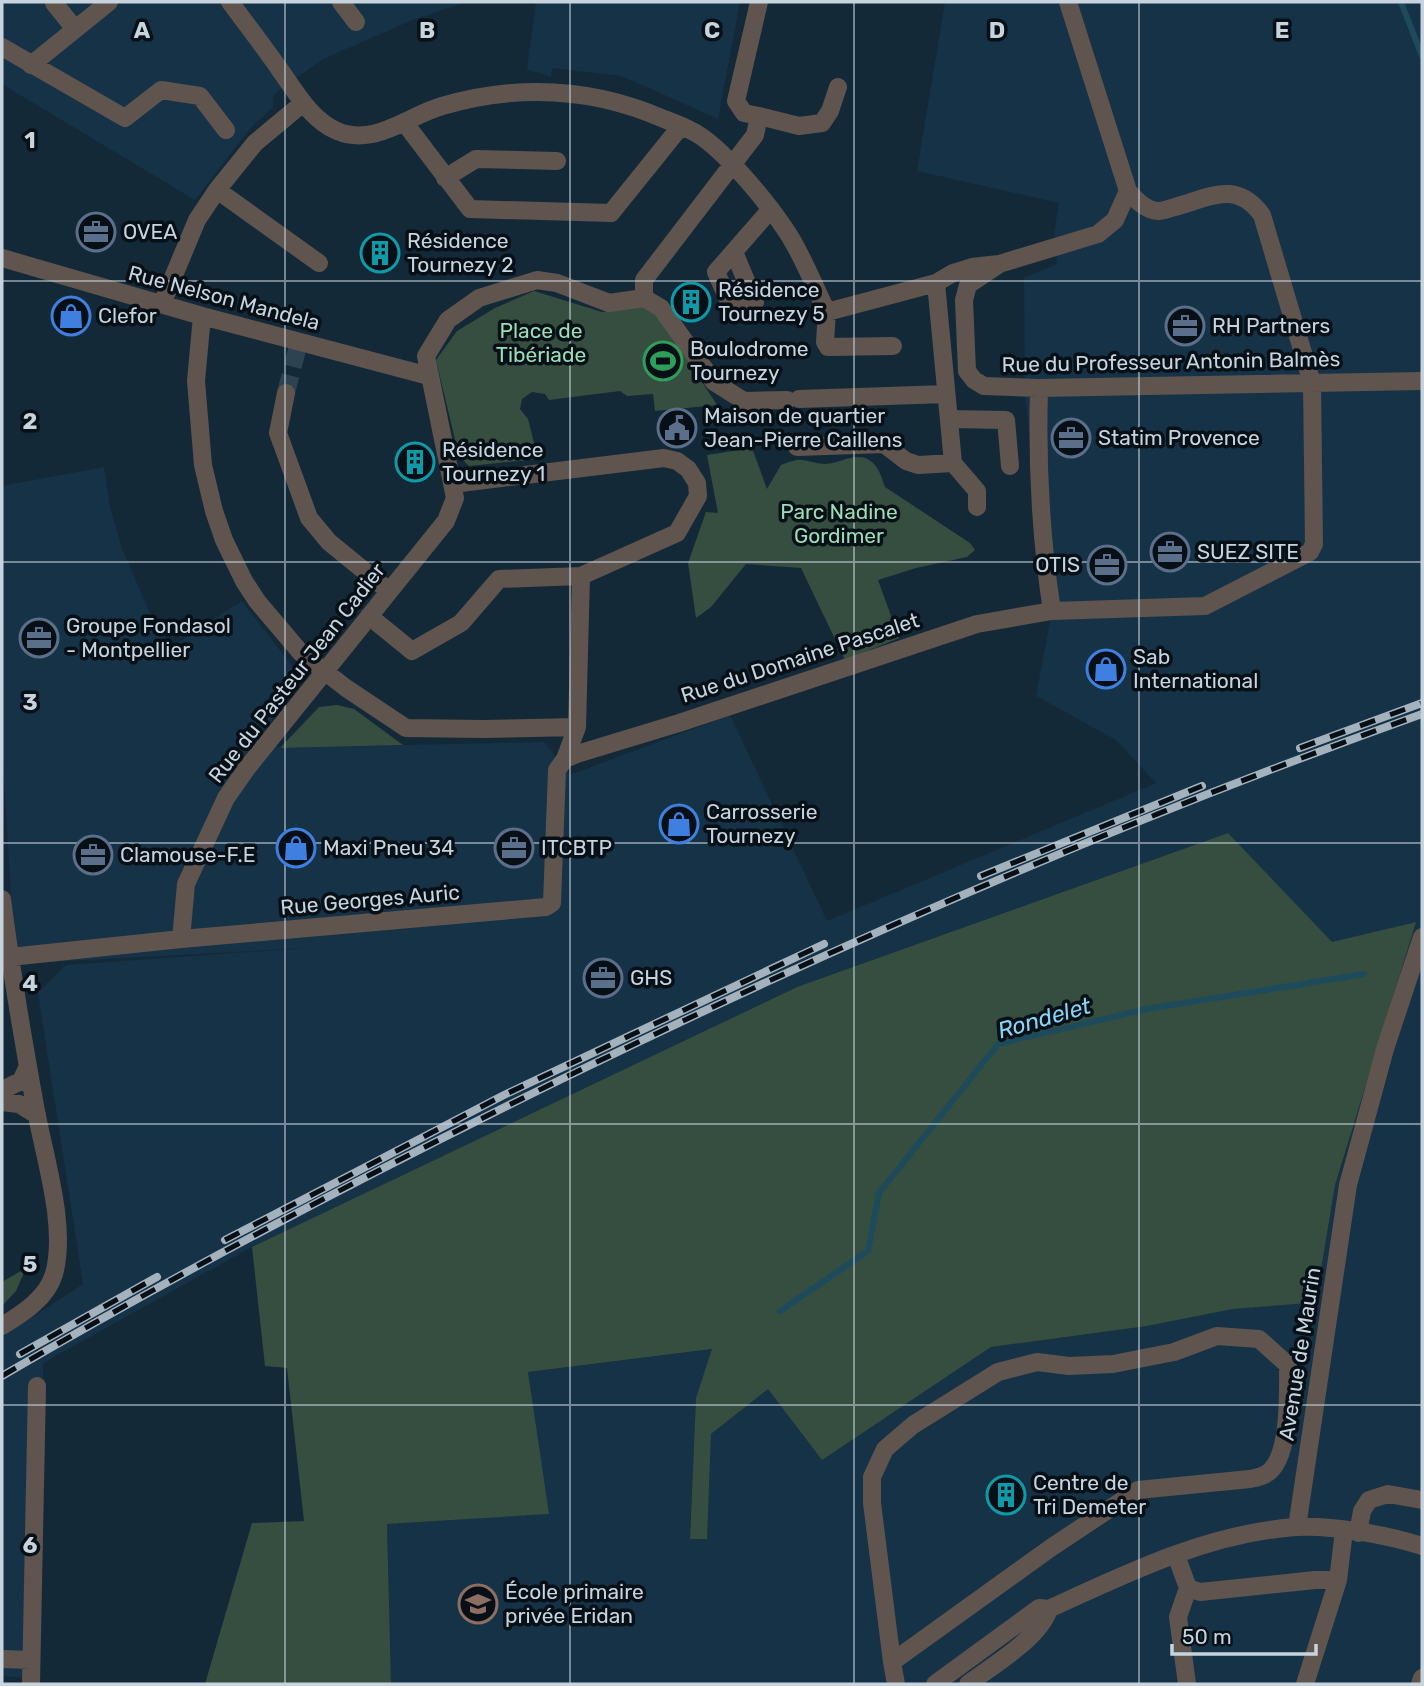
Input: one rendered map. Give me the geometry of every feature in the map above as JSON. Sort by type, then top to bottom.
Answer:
[{"type":"street","points":[[56,2],[54,3],[75,29]]},
{"type":"street","points":[[31,65],[109,2]]},
{"type":"street","points":[[230,2],[303,103],[327,126],[352,136],[369,136],[440,106],[481,97],[547,90],[610,100],[642,109],[703,137],[733,166],[789,233],[827,312],[825,342],[828,346],[893,345]]},
{"type":"street","points":[[341,2],[356,22]]},
{"type":"street","points":[[759,2],[736,101],[744,113],[799,126],[822,123],[830,111],[838,87]]},
{"type":"street","points":[[1068,2],[1128,191],[1139,204],[1159,211],[1226,192],[1240,194],[1253,203],[1262,215],[1312,383]]},
{"type":"street","points":[[2,47],[125,118],[161,90],[200,96],[226,130]]},
{"type":"street","points":[[162,304],[197,220],[217,190],[255,143],[303,103]]},
{"type":"street","points":[[643,298],[644,281],[755,135],[759,117]]},
{"type":"street","points":[[404,121],[444,178],[470,209],[611,213],[681,126]]},
{"type":"street","points":[[444,178],[476,159],[557,161]]},
{"type":"street","points":[[217,190],[319,263]]},
{"type":"street","points":[[827,312],[936,283],[953,273],[972,267],[999,264],[1098,234],[1115,220],[1128,191]]},
{"type":"street","points":[[734,251],[771,209]]},
{"type":"street","name":"Rue Nelson Mandela","points":[[4,259],[202,316],[429,376]]},
{"type":"street","name":"Rue du Professeur Antonin Balmès","points":[[999,264],[968,285],[964,300],[967,371],[974,380],[984,386],[1039,388],[1422,381]]},
{"type":"street","points":[[369,616],[412,652],[461,623],[499,579],[581,576],[677,533],[698,496],[697,482],[688,469],[677,461],[664,458],[452,484],[426,356],[448,320],[479,298],[537,280],[557,283],[609,303],[643,298],[661,308],[714,382],[744,401],[946,394]]},
{"type":"street","points":[[936,283],[953,463],[977,491],[977,507]]},
{"type":"street","points":[[202,316],[196,381],[203,465],[224,540],[257,601],[301,653],[346,688],[406,728],[577,727]]},
{"type":"street","name":"Rue du Domaine Pascalet","points":[[565,760],[576,754],[679,723],[977,624],[1052,611],[1205,606],[1310,552],[1314,544],[1312,383]]},
{"type":"street","points":[[1039,388],[1045,569],[1052,611]]},
{"type":"street","points":[[286,393],[278,433],[309,518],[329,541],[389,592]]},
{"type":"street","points":[[948,419],[1006,420],[1010,466]]},
{"type":"street","points":[[797,447],[884,444],[906,461],[918,465],[953,463]]},
{"type":"street","name":"Rue du Pasteur Jean Cadier","points":[[181,939],[186,884],[226,797],[446,521],[455,498],[452,484]]},
{"type":"street","name":"Rue Georges Auric","points":[[10,957],[546,907],[552,903],[557,770],[565,760],[577,727],[581,576]]},
{"type":"street","points":[[2,899],[28,1066],[57,1222],[59,1251],[53,1278],[41,1297],[2,1326]]},
{"type":"street","name":"Avenue de Maurin","points":[[1297,1527],[1348,1185],[1385,1049],[1422,937]]},
{"type":"street","points":[[2,1090],[22,1081],[28,1066]]},
{"type":"street","points":[[2,1102],[19,1104],[37,1115]]},
{"type":"street","points":[[892,1662],[1052,1547],[1138,1490],[1250,1479],[1266,1474],[1282,1452],[1289,1365],[1259,1339],[1217,1336],[1174,1352],[1113,1363],[1069,1366],[1037,1362],[998,1372],[913,1425],[885,1449],[872,1477],[873,1503],[892,1662],[896,1684]]},
{"type":"street","points":[[31,1684],[37,1386]]},
{"type":"street","points":[[1306,1684],[1351,1532],[1362,1511],[1369,1500],[1388,1494],[1422,1500]]},
{"type":"street","points":[[935,1684],[1039,1608],[1049,1609],[1121,1576],[1217,1541],[1297,1527],[1395,1538],[1422,1546]]},
{"type":"street","points":[[1176,1555],[1186,1581],[1200,1592],[1338,1580]]},
{"type":"street","points":[[1186,1581],[1178,1617],[1187,1684]]},
{"type":"street","points":[[968,1684],[1016,1649],[1046,1619],[1049,1609]]},
{"type":"street","points":[[2,1660],[31,1660]]},
{"type":"street","points":[[1420,1684],[1422,1678]]},
{"type":"shaded area","points":[[2,2],[466,2],[415,19],[323,59],[274,94],[273,107],[248,131],[195,200],[2,84]]},
{"type":"shaded area","points":[[536,2],[740,2],[718,119],[622,76],[552,68],[551,77],[527,69]]},
{"type":"shaded area","points":[[945,2],[1422,2],[1422,1684],[391,1684],[387,1524],[548,1514],[528,1372],[713,1349],[696,1398],[690,1538],[706,1539],[711,1434],[768,1389],[823,1459],[991,1347],[1147,1326],[1233,1309],[1310,1303],[1318,1288],[1335,1185],[1415,922],[1332,943],[1228,833],[797,987],[252,1247],[43,1363],[38,1679],[2,1676],[2,1337],[83,1284],[38,993],[66,965],[307,948],[15,964],[2,742],[2,486],[104,467],[110,507],[121,546],[149,611],[171,647],[242,601],[303,680],[258,736],[280,748],[544,742],[570,775],[730,715],[827,921],[1156,783],[1116,740],[1036,696],[1052,611],[1025,396],[1024,278],[1057,264],[1054,233],[1059,203],[917,171]]},
{"type":"green space","name":"Place de Tibériade","points":[[534,291],[602,312],[641,306],[656,311],[717,405],[655,411],[653,394],[627,396],[620,391],[549,400],[545,394],[532,392],[522,399],[520,409],[528,419],[538,459],[469,466],[459,456],[436,360],[457,331],[495,308]]},
{"type":"green space","name":"Parc Nadine Gordimer","points":[[752,448],[767,489],[781,465],[789,462],[800,460],[825,464],[855,457],[868,459],[877,467],[885,487],[970,543],[975,550],[967,557],[916,568],[878,580],[899,638],[845,660],[801,568],[746,564],[711,607],[696,618],[688,563],[706,512],[718,513],[707,455]]},
{"type":"green space","points":[[337,705],[354,709],[403,745],[280,748],[319,707]]},
{"type":"green space","points":[[1228,833],[1332,942],[1416,922],[1335,1185],[1318,1288],[1310,1303],[1233,1309],[1147,1326],[991,1347],[822,1460],[768,1389],[711,1434],[707,1539],[690,1539],[696,1398],[712,1349],[528,1372],[549,1514],[387,1524],[391,1684],[205,1684],[252,1523],[304,1521],[287,1368],[265,1366],[252,1247],[797,987]]},
{"type":"green space","points":[[26,1268],[16,1291],[2,1306],[2,1282]]},
{"type":"waterway","name":"Rondelet","points":[[1401,2],[1422,56]]},
{"type":"waterway","name":"Rondelet","points":[[780,1311],[868,1251],[879,1193],[998,1044],[1147,1009],[1364,974]]},
{"type":"tunnel","points":[[286,393],[299,342]]},
{"type":"railway","points":[[1300,748],[1422,703]]},
{"type":"railway","points":[[2,1376],[140,1297],[352,1184],[494,1112],[776,978],[1096,839],[1204,795],[1422,714]]},
{"type":"railway","points":[[981,876],[1202,786]]},
{"type":"railway","points":[[225,1240],[504,1095],[824,944]]},
{"type":"railway","points":[[20,1354],[157,1277]]},
{"type":"place","name":"OVEA","points":[[96,232]]},
{"type":"place","name":"Résidence Tournezy 2","points":[[380,253]]},
{"type":"place","name":"Résidence Tournezy 5","points":[[691,302]]},
{"type":"place","name":"Clefor","points":[[71,316]]},
{"type":"place","name":"RH Partners","points":[[1185,326]]},
{"type":"place","name":"Boulodrome Tournezy","points":[[663,361]]},
{"type":"place","name":"Maison de quartier Jean-Pierre Caillens","points":[[677,428]]},
{"type":"place","name":"Statim Provence","points":[[1071,438]]},
{"type":"place","name":"Résidence Tournezy 1","points":[[415,462]]},
{"type":"place","name":"SUEZ SITE","points":[[1170,552]]},
{"type":"place","name":"OTIS","points":[[1107,565]]},
{"type":"place","name":"Groupe Fondasol - Montpellier","points":[[39,638]]},
{"type":"place","name":"Sab International","points":[[1106,669]]},
{"type":"place","name":"Carrosserie Tournezy","points":[[679,824]]},
{"type":"place","name":"Maxi Pneu 34","points":[[296,848]]},
{"type":"place","name":"ITCBTP","points":[[514,848]]},
{"type":"place","name":"Clamouse-F.E","points":[[93,855]]},
{"type":"place","name":"GHS","points":[[603,978]]},
{"type":"place","name":"Centre de Tri Demeter","points":[[1006,1495]]},
{"type":"place","name":"École primaire privée Eridan","points":[[478,1604]]}]
